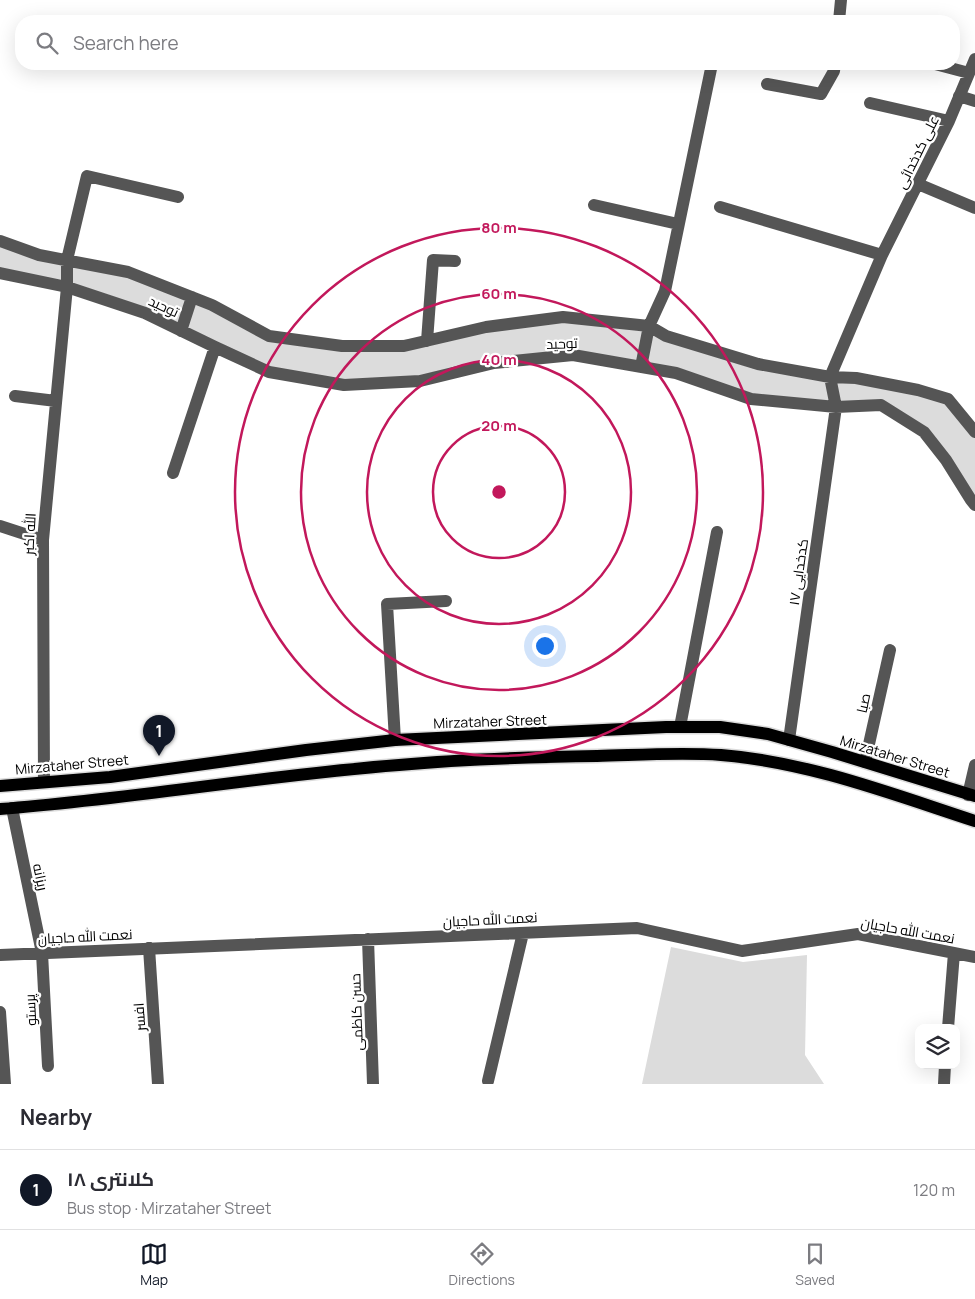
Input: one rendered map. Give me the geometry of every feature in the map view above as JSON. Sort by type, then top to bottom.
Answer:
[{"type":"main road","name":"Mirzataher Street","points":[[0,786],[110,777],[306,750],[395,740],[680,727],[720,727],[768,734],[972,795]]},
{"type":"main road","points":[[6,809],[116,798],[398,764],[552,756],[720,755],[764,760],[828,774],[975,821]]},
{"type":"street","points":[[840,15],[841,0]]},
{"type":"street","name":"علی کدخدائی","points":[[830,376],[882,256],[949,120],[975,59]]},
{"type":"street","points":[[641,367],[649,326],[664,291],[711,70]]},
{"type":"street","points":[[767,84],[821,94],[834,70]]},
{"type":"street","points":[[958,70],[969,73]]},
{"type":"street","points":[[959,96],[975,101]]},
{"type":"street","points":[[870,103],[949,120]]},
{"type":"street","name":"الله اکبر","points":[[44,782],[43,540],[67,287],[67,260],[87,176],[178,197]]},
{"type":"street","points":[[918,184],[975,208]]},
{"type":"street","points":[[594,205],[678,224]]},
{"type":"street","points":[[720,207],[882,256]]},
{"type":"street","name":"توحید","points":[[0,241],[39,255],[128,272],[212,305],[269,336],[342,346],[404,346],[486,327],[563,316],[649,326],[666,336],[758,364],[830,376],[856,378],[918,390],[948,399],[975,432]]},
{"type":"street","points":[[427,341],[433,260],[455,261]]},
{"type":"street","name":"توحید","points":[[0,273],[67,287],[145,312],[269,372],[344,385],[420,381],[494,363],[573,355],[676,373],[752,399],[836,407],[881,405],[924,432],[946,460],[975,505]]},
{"type":"street","points":[[181,331],[192,297]]},
{"type":"street","points":[[173,473],[215,347]]},
{"type":"street","name":"کدخدایی ۱۷","points":[[789,740],[836,407],[830,376]]},
{"type":"street","points":[[16,396],[56,401]]},
{"type":"street","points":[[0,526],[43,540]]},
{"type":"street","points":[[680,727],[718,532]]},
{"type":"street","points":[[395,740],[387,604],[446,601]]},
{"type":"street","name":"صبا","points":[[865,762],[890,650]]},
{"type":"street","points":[[972,795],[975,765]]},
{"type":"street","name":"ریزانه","points":[[6,809],[42,952]]},
{"type":"street","name":"نعمت الله حاجیان","points":[[0,954],[637,928],[742,951],[858,934],[975,957]]},
{"type":"street","points":[[488,1081],[522,933]]},
{"type":"street","name":"حسن کاظمی","points":[[368,939],[373,1084]]},
{"type":"street","name":"افسر","points":[[149,948],[158,1084]]},
{"type":"street","name":"پرستو","points":[[42,952],[48,1066]]},
{"type":"street","points":[[948,1024],[954,953]]},
{"type":"street","points":[[0,1012],[5,1084]]},
{"type":"street","points":[[944,1084],[945,1069]]},
{"type":"shaded area","points":[[0,244],[114,272],[188,297],[266,337],[329,348],[561,322],[645,329],[662,338],[944,401],[975,438],[975,501],[943,450],[882,402],[835,404],[750,396],[575,352],[419,377],[343,380],[269,368],[148,310],[0,268]]},
{"type":"shaded area","points":[[671,947],[743,962],[807,955],[805,1055],[824,1084],[642,1084]]},
{"type":"place","name":"کلانتری ۱۸","points":[[159,756]]}]
